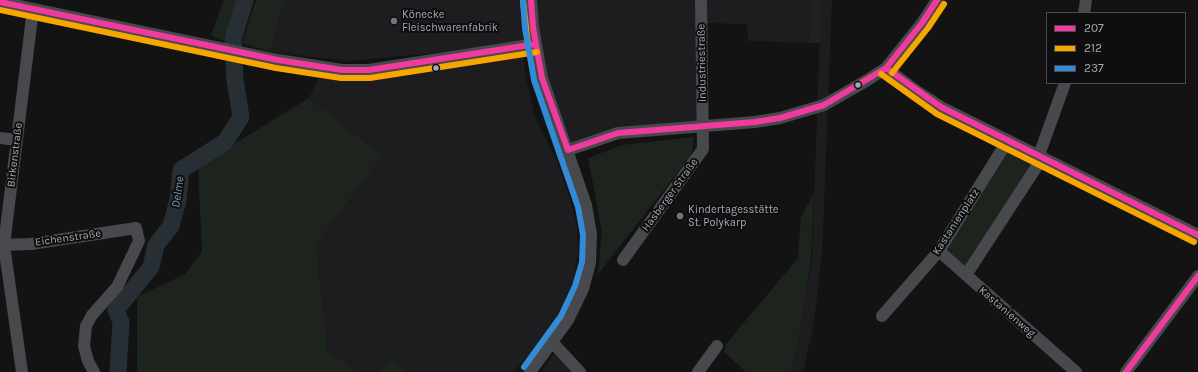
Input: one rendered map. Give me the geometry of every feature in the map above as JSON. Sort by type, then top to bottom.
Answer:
[{"type":"street","points":[[530,372],[568,320],[583,289],[590,263],[591,234],[586,204],[542,78],[531,0]]},
{"type":"street","name":"Industriestraße","points":[[701,0],[702,126]]},
{"type":"street","points":[[568,150],[618,133],[755,122],[780,118],[808,110],[840,97],[886,68],[922,23],[937,0]]},
{"type":"street","points":[[1084,12],[1086,0]]},
{"type":"street","points":[[0,2],[278,60],[342,70],[369,70],[536,44]]},
{"type":"street","name":"Birkenstraße","points":[[22,372],[2,245],[33,9]]},
{"type":"street","points":[[886,68],[941,107],[1198,235]]},
{"type":"street","points":[[966,275],[1041,156],[1065,84]]},
{"type":"street","name":"Hasberger Straße","points":[[623,260],[703,149],[702,126]]},
{"type":"street","points":[[0,138],[16,140]]},
{"type":"street","name":"Kastanienplatz","points":[[882,316],[939,251],[1008,140]]},
{"type":"street","name":"Eichenstraße","points":[[2,245],[31,244],[136,228],[138,241],[117,288],[92,314],[86,326],[84,346],[88,361],[94,372]]},
{"type":"street","name":"Kastanienweg","points":[[939,251],[1076,372]]},
{"type":"street","points":[[1126,372],[1198,276]]},
{"type":"street","points":[[552,343],[580,372]]},
{"type":"street","points":[[698,372],[717,346]]},
{"type":"shaded area","points":[[224,0],[238,0],[224,41],[211,35]]},
{"type":"shaded area","points":[[256,0],[285,0],[270,52],[242,43]]},
{"type":"shaded area","points":[[285,0],[811,0],[810,43],[748,41],[747,24],[705,23],[705,122],[611,133],[565,150],[534,44],[348,61],[270,52]]},
{"type":"shaded area","points":[[811,0],[821,0],[820,43],[810,43]]},
{"type":"shaded area","points":[[821,0],[832,0],[822,255],[814,322],[803,372],[791,372],[802,322],[812,259]]},
{"type":"shaded area","points":[[523,56],[526,79],[535,117],[556,159],[570,198],[577,226],[578,255],[573,282],[562,307],[548,332],[514,372],[408,372],[391,357],[378,372],[359,372],[328,351],[316,245],[382,156],[309,98],[319,78],[354,80]]},
{"type":"shaded area","points":[[309,98],[382,156],[316,245],[328,351],[359,372],[137,372],[137,297],[185,274],[202,252],[198,166]]},
{"type":"shaded area","points":[[694,137],[692,154],[598,274],[602,231],[588,158],[622,145]]},
{"type":"shaded area","points":[[1005,151],[1033,166],[965,267],[946,250]]},
{"type":"shaded area","points":[[814,193],[811,259],[802,322],[791,372],[746,372],[724,352],[726,344],[798,258],[801,217]]},
{"type":"shaded area","points":[[555,352],[575,372],[541,372]]},
{"type":"shaded area","points":[[391,357],[408,372],[378,372]]},
{"type":"waterway","name":"Delme","points":[[118,372],[121,322],[116,310],[151,267],[156,245],[171,226],[178,200],[181,170],[225,142],[241,117],[235,80],[233,39],[245,0]]},
{"type":"transit line","name":"207","points":[[531,0],[533,27],[542,78],[568,150]]},
{"type":"transit line","name":"207","points":[[568,150],[618,133],[755,122],[780,118],[824,105],[886,68],[922,23],[937,0]]},
{"type":"transit line","name":"212","points":[[523,1],[528,45]]},
{"type":"transit line","name":"237","points":[[523,1],[525,28],[534,80],[578,207],[583,235],[582,262],[575,286],[561,316],[524,367]]},
{"type":"transit line","name":"207","points":[[0,2],[278,60],[342,70],[369,70],[536,44]]},
{"type":"transit line","name":"212","points":[[892,73],[928,28],[944,4]]},
{"type":"transit line","name":"212","points":[[0,10],[276,68],[341,78],[370,78],[537,52]]},
{"type":"transit line","name":"207","points":[[886,68],[941,107],[1198,235]]},
{"type":"transit line","name":"212","points":[[881,74],[937,114],[1194,242]]},
{"type":"transit line","name":"207","points":[[1126,372],[1198,276]]},
{"type":"place","name":"Könecke Fleischwarenfabrik","points":[[394,21]]},
{"type":"place","name":"Kindertagesstätte St. Polykarp","points":[[680,216]]}]
